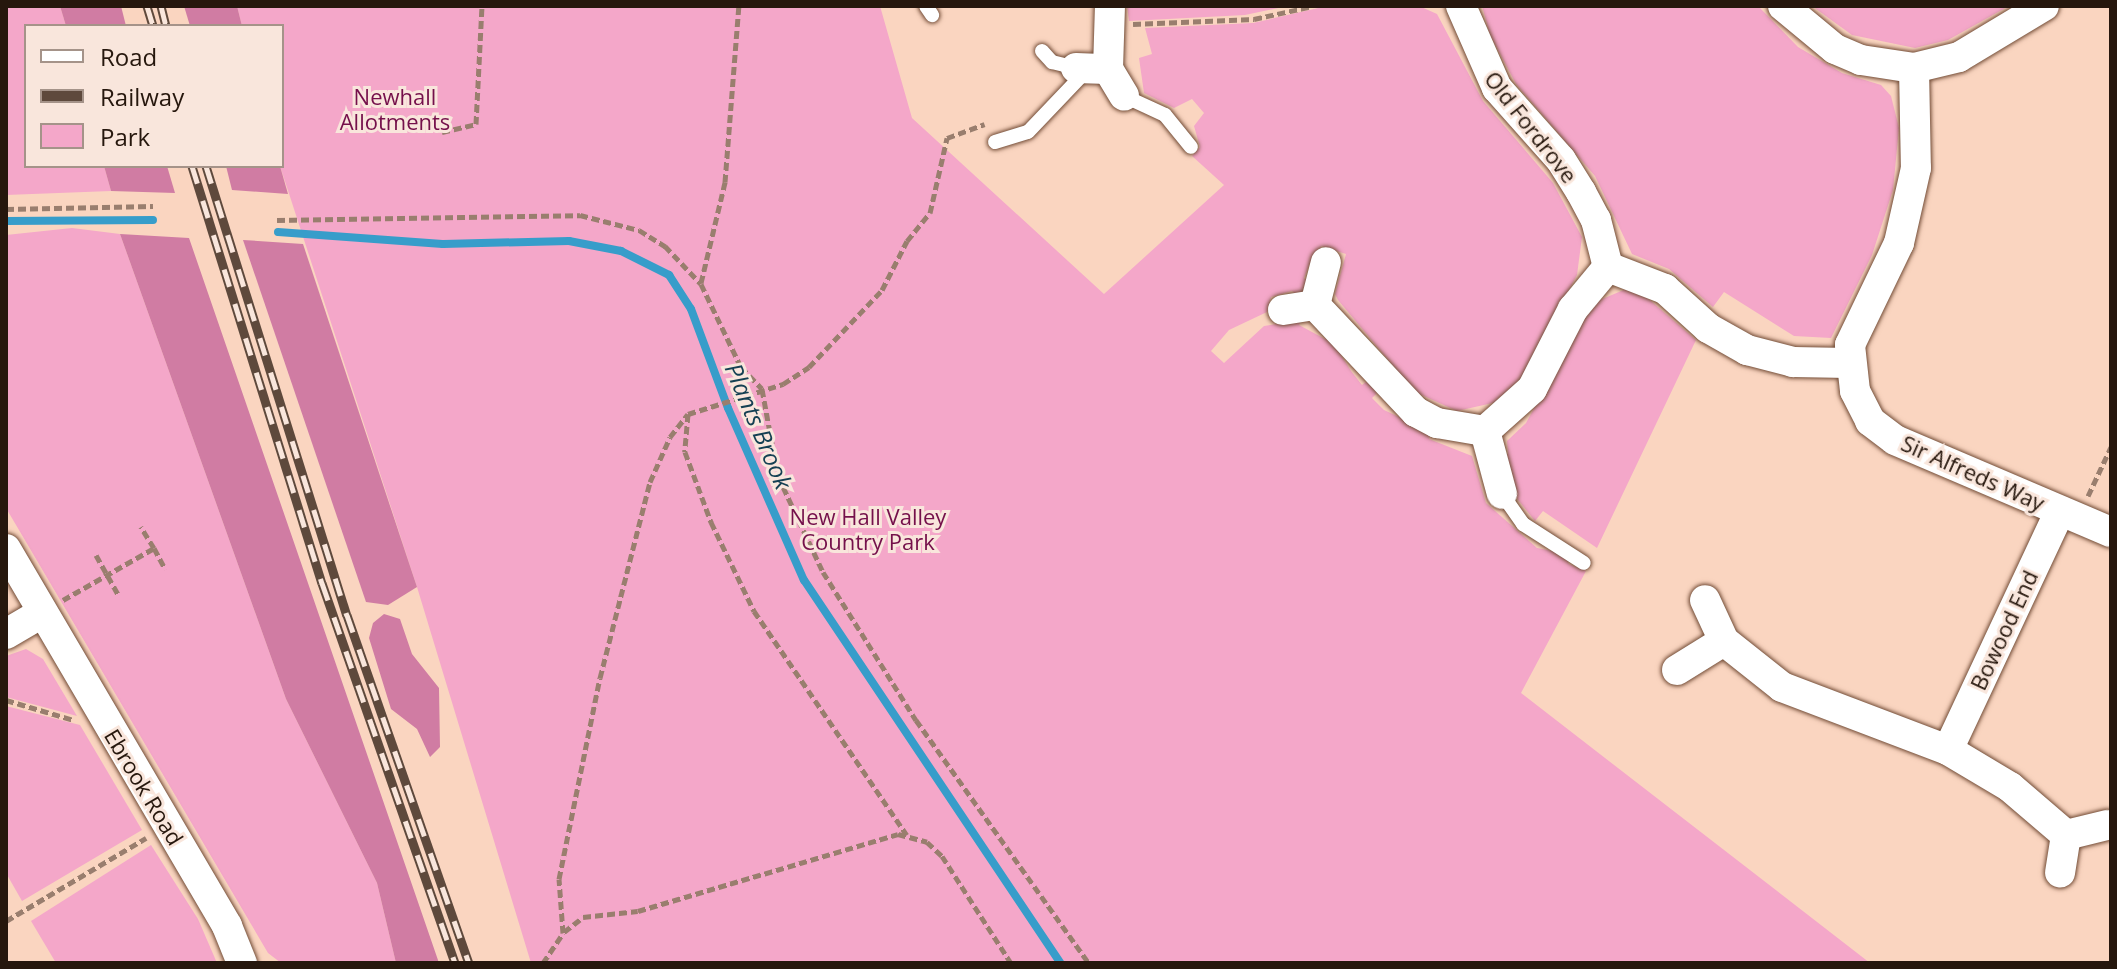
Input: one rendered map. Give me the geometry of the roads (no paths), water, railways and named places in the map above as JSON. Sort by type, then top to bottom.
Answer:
[{"type":"street","name":"Old Fordrove","points":[[1461,6],[1497,88],[1561,160],[1581,192],[1596,220],[1608,267]]},
{"type":"street","points":[[1783,6],[1835,49],[1861,60],[1914,68],[1959,57],[2044,6]]},
{"type":"street","points":[[1111,16],[1091,68],[1124,96]]},
{"type":"street","points":[[1485,431],[1532,389],[1573,309],[1608,267],[1665,289],[1708,328],[1747,350],[1793,362],[1849,363],[1857,323],[1885,275],[1909,211],[1919,129],[1914,68]]},
{"type":"street","points":[[1315,305],[1326,262]]},
{"type":"street","points":[[1315,305],[1416,412],[1437,423],[1485,431]]},
{"type":"street","points":[[1283,310],[1315,305]]},
{"type":"street","name":"Sir Alfreds Way","points":[[1849,363],[1870,421],[1895,440],[2111,532]]},
{"type":"street","points":[[1485,431],[1502,494]]},
{"type":"street","name":"Bowood End","points":[[1948,750],[2069,514]]},
{"type":"street","name":"Ebrook Road","points":[[6,549],[227,926],[242,963]]},
{"type":"street","points":[[1705,600],[1724,641],[1782,687],[1948,750],[2041,809],[2066,835]]},
{"type":"street","points":[[6,634],[42,613]]},
{"type":"street","points":[[1677,670],[1724,641]]},
{"type":"street","points":[[2066,835],[2107,825]]},
{"type":"street","points":[[2060,873],[2066,835]]},
{"type":"lane","points":[[1042,51],[1052,62],[1091,68]]},
{"type":"lane","points":[[995,142],[1028,132],[1091,68]]},
{"type":"lane","points":[[1124,96],[1165,115],[1191,147]]},
{"type":"lane","points":[[1502,494],[1523,524],[1584,563]]},
{"type":"waterway","name":"Plants Brook","points":[[6,221],[153,220]]},
{"type":"waterway","name":"Plants Brook","points":[[278,232],[443,244],[569,241],[621,251],[669,275],[691,309],[728,408],[804,580],[1060,963]]},
{"type":"railway","points":[[147,6],[152,24]]},
{"type":"railway","points":[[161,6],[166,24]]},
{"type":"railway","points":[[193,168],[322,583],[455,963]]},
{"type":"railway","points":[[207,168],[347,615],[469,963]]},
{"type":"park label","name":"Newhall Allotments","points":[[395,108]]},
{"type":"park label","name":"New Hall Valley Country Park","points":[[868,528]]}]
